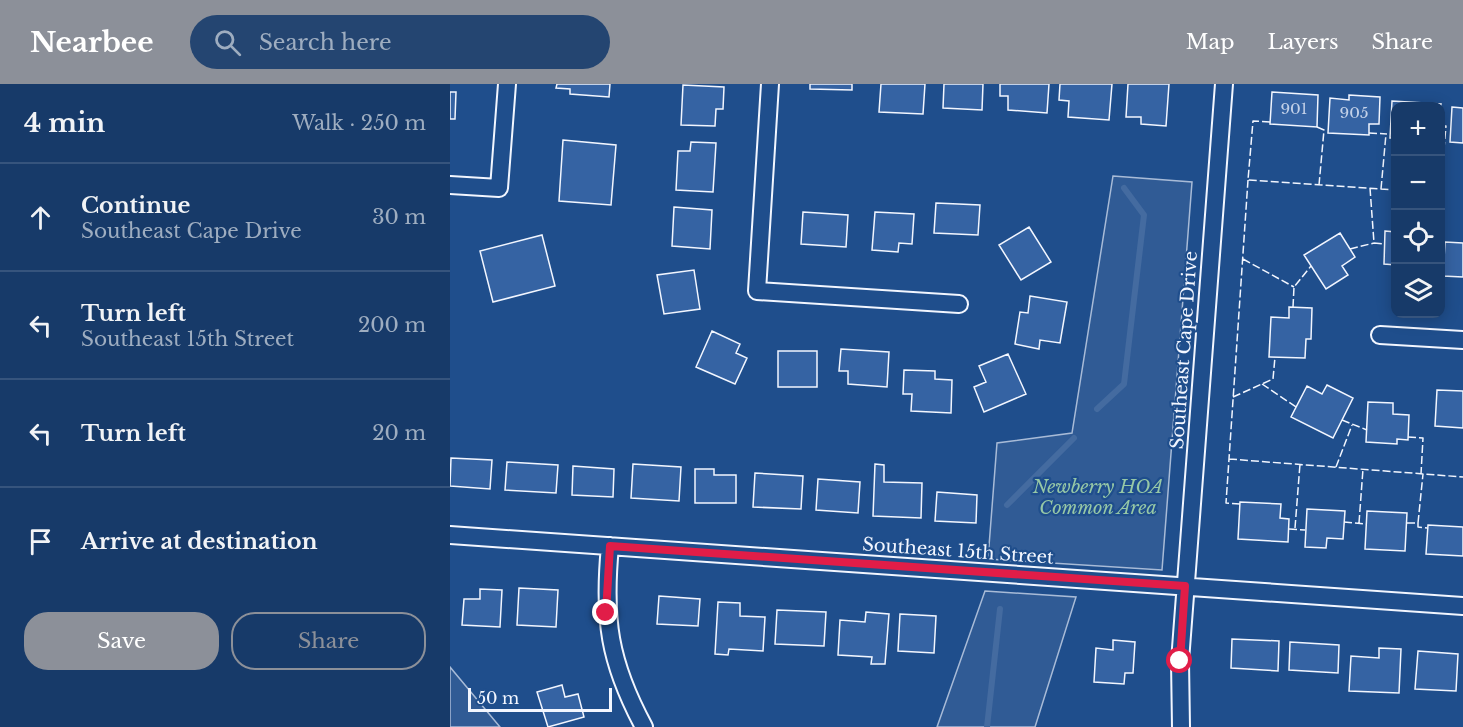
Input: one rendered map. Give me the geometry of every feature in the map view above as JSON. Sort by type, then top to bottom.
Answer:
[{"type":"street","points":[[450,185],[500,188],[507,84]]},
{"type":"street","points":[[770,84],[757,291],[959,304]]},
{"type":"street","name":"Southeast Cape Drive","points":[[1181,727],[1180,661],[1185,586],[1224,84]]},
{"type":"street","points":[[1380,335],[1463,340]]},
{"type":"street","name":"Southeast 15th Street","points":[[450,535],[1463,606]]},
{"type":"street","points":[[610,546],[606,596],[608,630],[622,680],[644,727]]},
{"type":"shaded area","name":"Newberry HOA Common Area","points":[[1113,176],[1192,182],[1162,570],[988,559],[997,443],[1072,433]]},
{"type":"shaded area","points":[[985,591],[1076,597],[1035,727],[937,727]]},
{"type":"shaded area","points":[[450,667],[500,727],[450,727]]},
{"type":"building","points":[[557,84],[610,84],[609,97],[570,94],[570,89],[556,88]]},
{"type":"building","points":[[810,84],[852,84],[852,90],[810,89]]},
{"type":"building","points":[[881,84],[925,84],[923,114],[879,112]]},
{"type":"building","points":[[944,84],[983,84],[982,110],[943,108]]},
{"type":"building","points":[[1000,84],[1049,84],[1047,113],[1008,110],[1008,96],[1000,96]]},
{"type":"building","points":[[1060,84],[1112,84],[1109,120],[1068,117],[1069,101],[1059,100]]},
{"type":"building","points":[[1128,84],[1169,84],[1166,126],[1141,124],[1141,117],[1126,117]]},
{"type":"building","points":[[683,85],[724,87],[723,109],[716,109],[715,126],[681,125]]},
{"type":"building","points":[[450,92],[456,92],[455,119],[450,119]]},
{"type":"building","points":[[1272,92],[1318,95],[1317,127],[1270,124]]},
{"type":"building","points":[[1349,95],[1380,97],[1379,124],[1369,124],[1369,135],[1328,133],[1330,98],[1349,100]]},
{"type":"building","points":[[1452,107],[1463,108],[1463,143],[1450,142]]},
{"type":"building","points":[[563,140],[616,145],[611,205],[559,201]]},
{"type":"building","points":[[691,142],[716,143],[713,192],[676,190],[678,151],[690,151]]},
{"type":"building","points":[[936,203],[980,205],[978,235],[934,233]]},
{"type":"building","points":[[674,207],[712,210],[710,249],[672,246]]},
{"type":"building","points":[[803,212],[848,215],[846,247],[801,244]]},
{"type":"building","points":[[875,212],[914,214],[912,244],[899,243],[898,252],[872,250]]},
{"type":"building","points":[[1029,227],[1051,262],[1021,280],[999,245]]},
{"type":"building","points":[[1385,231],[1391,232],[1391,265],[1384,264]]},
{"type":"building","points":[[1340,233],[1355,257],[1342,266],[1348,275],[1326,289],[1304,255]]},
{"type":"building","points":[[542,235],[555,286],[493,302],[480,251]]},
{"type":"building","points":[[1445,242],[1463,243],[1463,277],[1445,276]]},
{"type":"building","points":[[694,270],[700,309],[664,314],[657,275]]},
{"type":"building","points":[[1030,296],[1067,302],[1060,343],[1040,340],[1039,349],[1015,344],[1020,312],[1028,313]]},
{"type":"building","points":[[1289,307],[1312,308],[1311,339],[1306,339],[1305,358],[1269,357],[1271,317],[1289,318]]},
{"type":"building","points":[[712,331],[740,344],[736,353],[747,358],[735,384],[696,367]]},
{"type":"building","points":[[841,349],[889,352],[887,387],[848,384],[848,371],[839,371]]},
{"type":"building","points":[[778,351],[817,351],[817,387],[778,387]]},
{"type":"building","points":[[1008,354],[1026,394],[984,412],[974,387],[986,382],[979,366]]},
{"type":"building","points":[[904,370],[935,371],[935,379],[952,380],[951,413],[911,411],[912,394],[903,394]]},
{"type":"building","points":[[1327,385],[1353,398],[1333,438],[1291,417],[1307,386],[1322,394]]},
{"type":"building","points":[[1437,390],[1463,391],[1463,428],[1435,426]]},
{"type":"building","points":[[1368,402],[1393,403],[1393,414],[1409,415],[1408,440],[1397,439],[1397,444],[1366,442]]},
{"type":"building","points":[[451,458],[492,460],[490,489],[450,486]]},
{"type":"building","points":[[507,462],[558,465],[556,493],[505,490]]},
{"type":"building","points":[[633,464],[681,467],[679,501],[631,498]]},
{"type":"building","points":[[875,464],[884,465],[884,482],[922,483],[921,518],[873,516]]},
{"type":"building","points":[[573,466],[614,469],[613,497],[572,495]]},
{"type":"building","points":[[695,469],[714,469],[714,475],[736,475],[736,503],[695,503]]},
{"type":"building","points":[[755,473],[803,476],[801,509],[753,507]]},
{"type":"building","points":[[818,479],[860,482],[858,513],[816,510]]},
{"type":"building","points":[[937,492],[977,495],[976,523],[935,521]]},
{"type":"building","points":[[1240,502],[1281,504],[1280,518],[1289,519],[1288,542],[1238,539]]},
{"type":"building","points":[[1307,509],[1345,511],[1343,539],[1327,538],[1326,548],[1305,547]]},
{"type":"building","points":[[1367,511],[1407,513],[1405,551],[1365,549]]},
{"type":"building","points":[[1428,525],[1463,527],[1463,556],[1426,554]]},
{"type":"building","points":[[519,588],[558,590],[556,627],[517,625]]},
{"type":"building","points":[[480,589],[502,590],[500,627],[462,625],[464,599],[480,599]]},
{"type":"building","points":[[659,596],[700,599],[698,626],[657,624]]},
{"type":"building","points":[[718,602],[740,603],[740,616],[765,617],[763,651],[729,649],[728,655],[715,654]]},
{"type":"building","points":[[777,610],[826,612],[824,646],[775,644]]},
{"type":"building","points":[[866,612],[889,614],[885,664],[871,664],[872,657],[838,655],[840,620],[865,622]]},
{"type":"building","points":[[900,614],[936,616],[934,653],[898,651]]},
{"type":"building","points":[[1232,639],[1279,641],[1278,671],[1231,668]]},
{"type":"building","points":[[1113,640],[1135,642],[1133,673],[1125,673],[1124,684],[1094,682],[1096,648],[1113,650]]},
{"type":"building","points":[[1290,642],[1339,645],[1338,673],[1289,670]]},
{"type":"building","points":[[1379,648],[1401,649],[1399,693],[1349,691],[1351,656],[1379,658]]},
{"type":"building","points":[[1418,651],[1458,654],[1456,691],[1415,689]]},
{"type":"building","points":[[562,685],[565,697],[578,694],[584,717],[548,727],[537,692]]},
{"type":"waterway","points":[[1097,409],[1124,384],[1144,215],[1124,188]]},
{"type":"waterway","points":[[1007,505],[1074,438]]},
{"type":"waterway","points":[[987,727],[1000,609]]},
{"type":"fence","points":[[1270,122],[1253,121],[1248,180],[1391,190]]},
{"type":"fence","points":[[1445,126],[1445,137]]},
{"type":"fence","points":[[1317,127],[1324,130],[1319,185]]},
{"type":"fence","points":[[1369,133],[1387,134]]},
{"type":"fence","points":[[1381,189],[1386,134]]},
{"type":"fence","points":[[1240,504],[1226,503],[1248,180]]},
{"type":"fence","points":[[1370,188],[1374,243],[1385,244]]},
{"type":"fence","points":[[1350,249],[1374,243]]},
{"type":"fence","points":[[1243,259],[1294,287]]},
{"type":"fence","points":[[1293,307],[1294,287],[1311,266]]},
{"type":"fence","points":[[1233,397],[1273,379],[1275,357]]},
{"type":"fence","points":[[1262,384],[1296,407]]},
{"type":"fence","points":[[1342,420],[1367,430]]},
{"type":"fence","points":[[1336,467],[1352,425]]},
{"type":"fence","points":[[1408,437],[1423,438],[1421,474]]},
{"type":"fence","points":[[1229,459],[1463,477]]},
{"type":"fence","points":[[1295,528],[1300,464]]},
{"type":"fence","points":[[1359,523],[1363,469]]},
{"type":"fence","points":[[1418,523],[1423,474]]},
{"type":"fence","points":[[1344,522],[1367,524]]},
{"type":"fence","points":[[1407,523],[1418,523],[1418,527],[1427,528]]},
{"type":"fence","points":[[1289,529],[1305,530]]},
{"type":"route","points":[[606,613],[610,546],[1185,586],[1180,661]]}]
